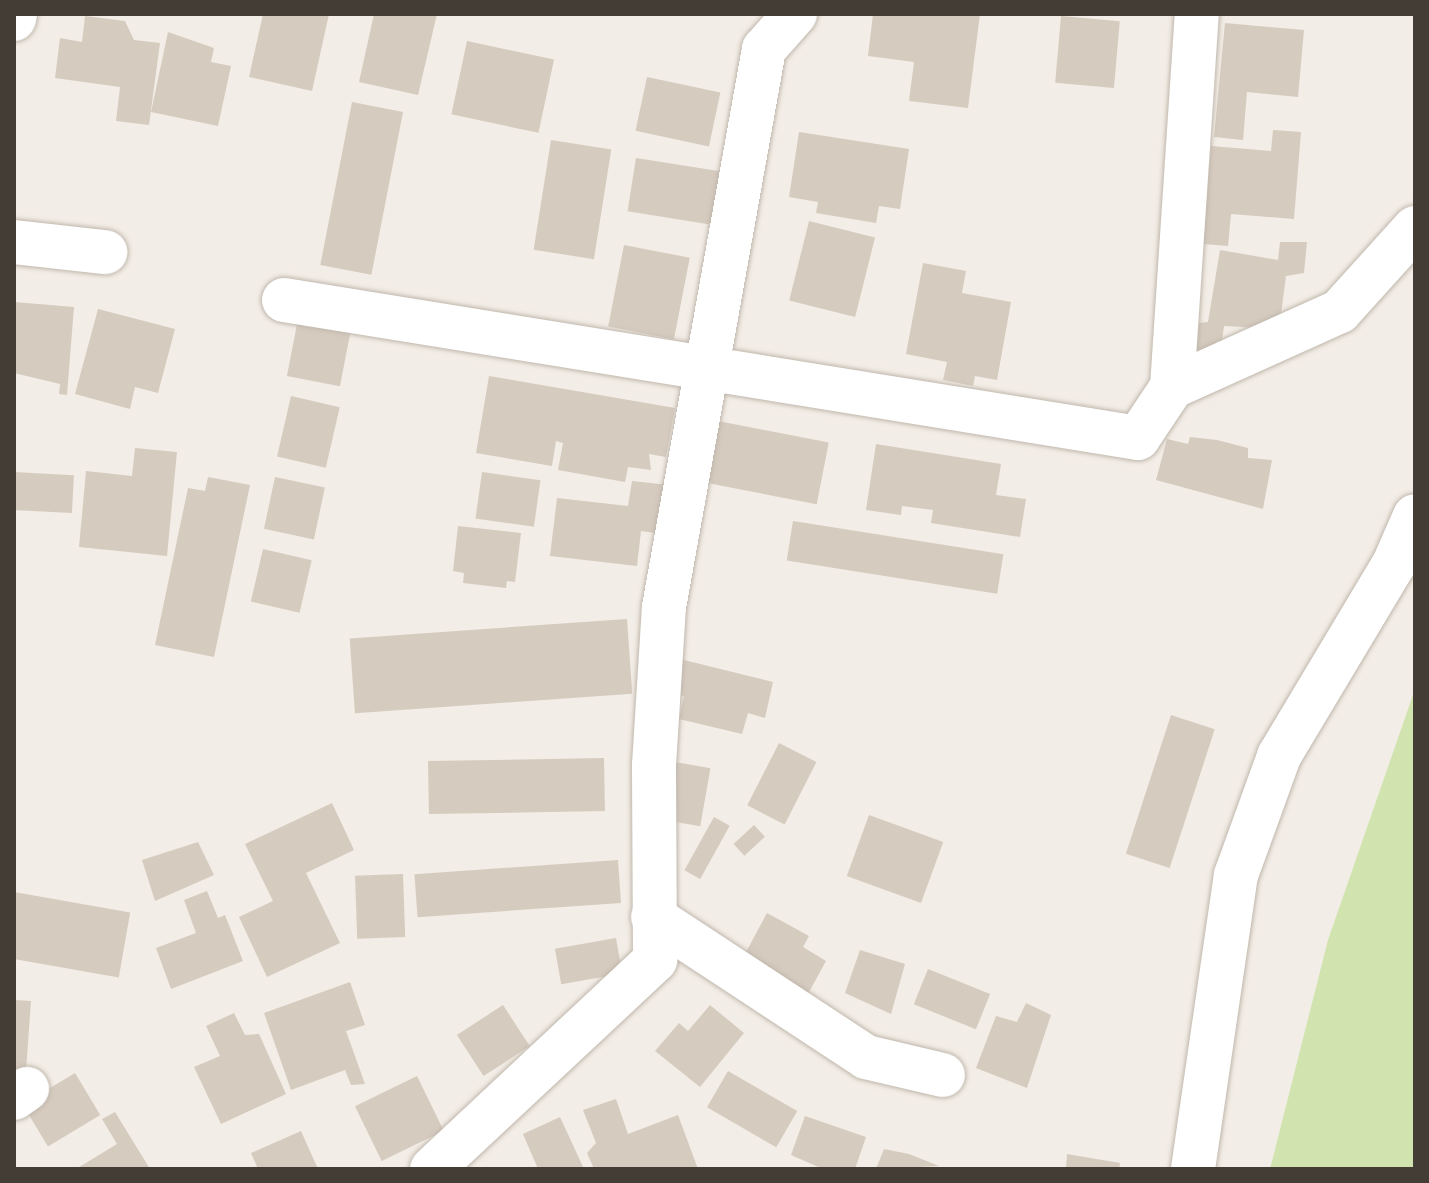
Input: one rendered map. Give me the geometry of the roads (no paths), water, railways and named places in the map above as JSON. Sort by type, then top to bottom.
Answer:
[{"type":"street","points":[[432,1169],[655,960],[653,917],[664,607],[764,49],[795,14]]},
{"type":"street","points":[[284,300],[705,365],[1138,438],[1172,387],[1197,14]]},
{"type":"street","points":[[1172,387],[1340,311],[1415,228]]},
{"type":"street","points":[[14,242],[105,252]]},
{"type":"street","points":[[1193,1169],[1236,875],[1279,756],[1394,564],[1415,516]]},
{"type":"street","points":[[653,917],[866,1057],[943,1075]]}]
